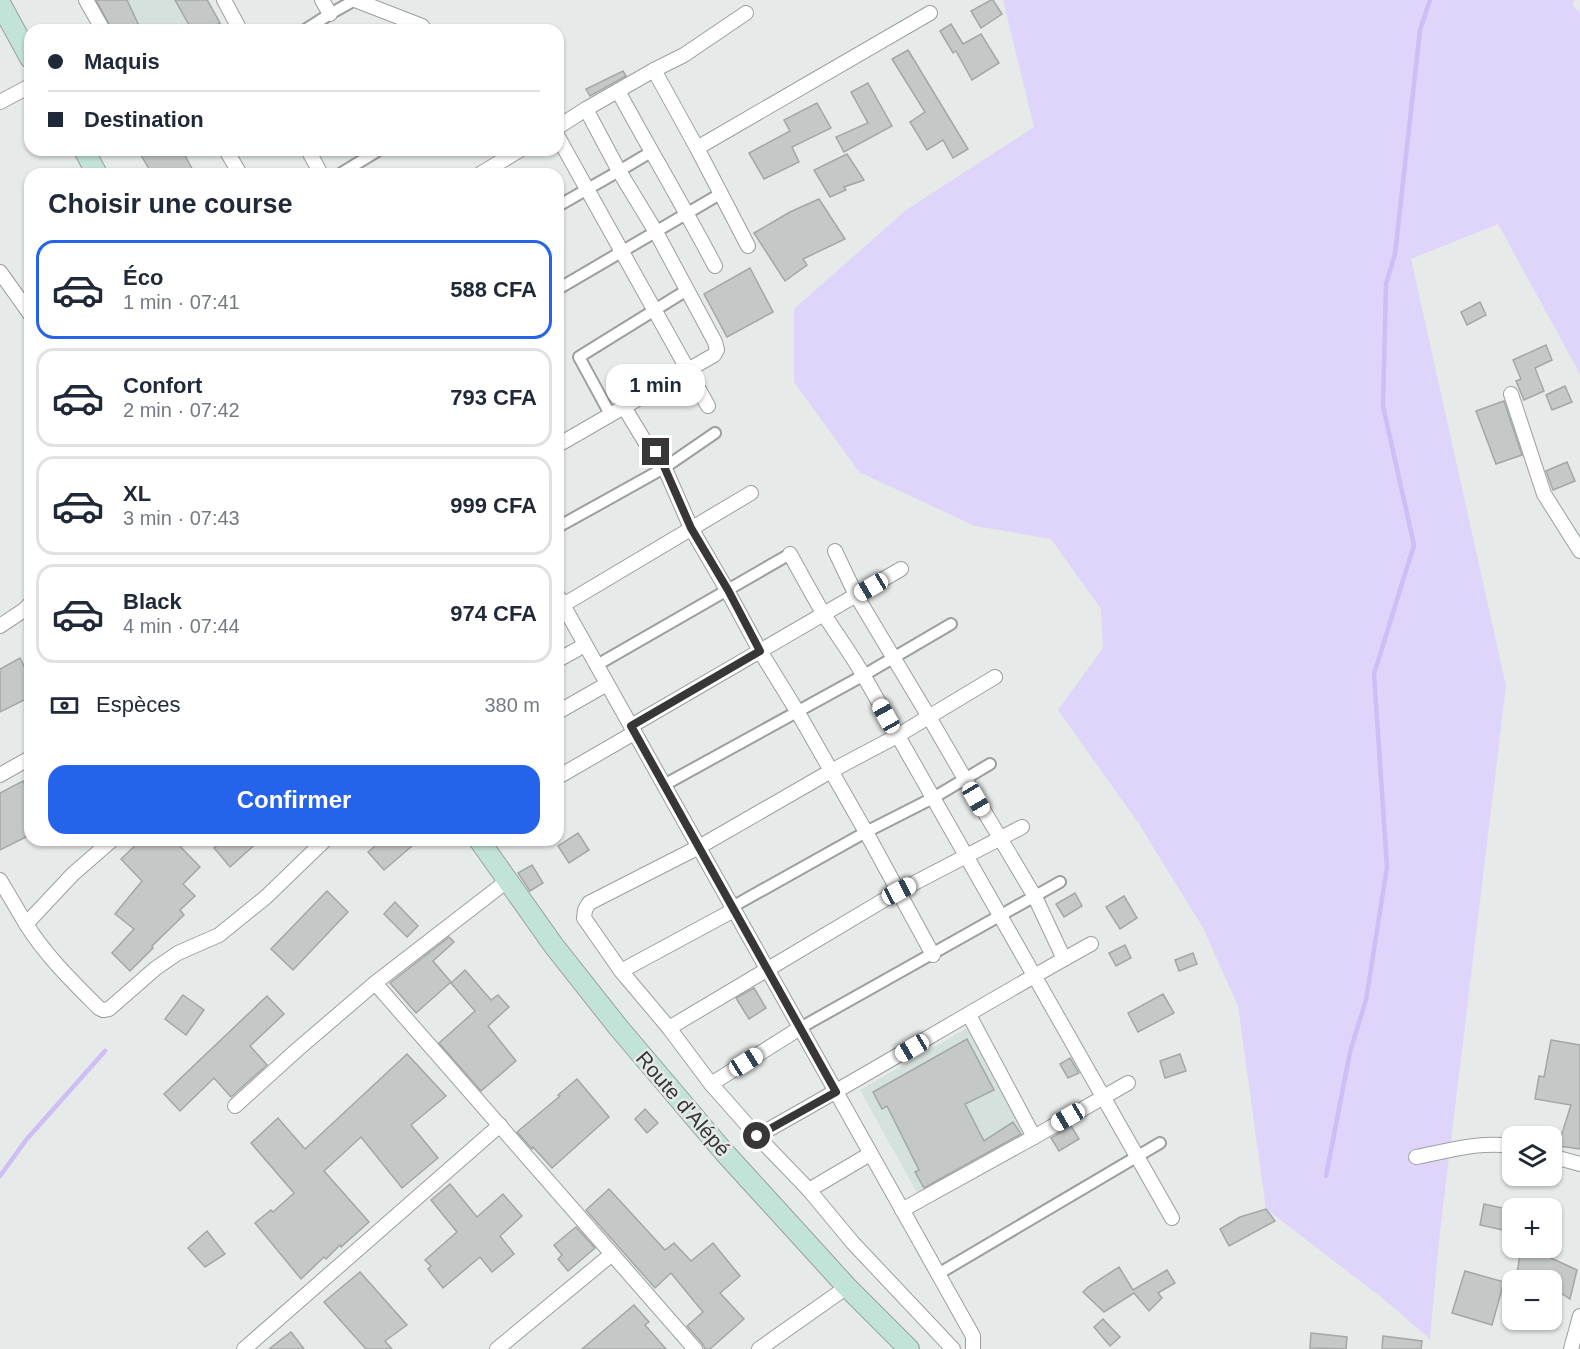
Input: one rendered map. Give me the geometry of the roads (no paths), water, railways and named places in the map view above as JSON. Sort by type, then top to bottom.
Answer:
[{"type":"main road","points":[[0,3],[24,47]]},
{"type":"main road","name":"Route d'Alépé","points":[[483,846],[554,946],[618,1027],[724,1152],[847,1287],[909,1349]]},
{"type":"street","points":[[86,0],[100,24]]},
{"type":"street","points":[[224,0],[237,24]]},
{"type":"street","points":[[322,0],[330,14]]},
{"type":"street","points":[[314,24],[355,0],[417,24]]},
{"type":"street","points":[[564,123],[684,55],[746,13]]},
{"type":"street","points":[[697,148],[930,13]]},
{"type":"street","points":[[654,70],[748,246]]},
{"type":"street","points":[[0,102],[24,89]]},
{"type":"street","points":[[618,91],[715,266]]},
{"type":"street","points":[[564,441],[689,370],[714,355],[717,350],[715,342],[656,232],[619,171],[586,109]]},
{"type":"street","points":[[564,147],[708,406]]},
{"type":"street","points":[[564,203],[651,152]]},
{"type":"street","points":[[350,168],[369,156]]},
{"type":"street","points":[[490,168],[510,156]]},
{"type":"street","points":[[564,285],[720,194]]},
{"type":"street","points":[[0,272],[24,306]]},
{"type":"street","points":[[610,414],[579,357],[687,290]]},
{"type":"street","points":[[1511,394],[1544,494],[1580,551]]},
{"type":"street","points":[[624,407],[647,445],[659,455],[691,528],[866,832],[933,955]]},
{"type":"street","points":[[564,524],[664,468],[715,433]]},
{"type":"street","points":[[564,601],[751,493]]},
{"type":"street","points":[[835,551],[856,596],[1035,897],[1064,959]]},
{"type":"street","points":[[597,665],[790,554],[824,614],[864,675],[1172,1218]]},
{"type":"street","points":[[564,773],[760,651],[901,569]]},
{"type":"street","points":[[0,626],[24,609]]},
{"type":"street","points":[[564,610],[973,1336],[973,1349]]},
{"type":"street","points":[[664,785],[864,675],[951,624]]},
{"type":"street","points":[[564,657],[585,645]]},
{"type":"street","points":[[953,1349],[853,1243],[809,1190],[711,1084],[669,1028],[621,972],[584,918],[589,903],[699,847],[897,736],[995,677]]},
{"type":"street","points":[[564,709],[607,684]]},
{"type":"street","points":[[0,775],[24,761]]},
{"type":"street","points":[[621,972],[990,764]]},
{"type":"street","points":[[669,1028],[899,891],[1022,827]]},
{"type":"street","points":[[26,924],[73,874],[105,846]]},
{"type":"street","points":[[0,880],[36,940],[70,979],[103,1010],[109,1009],[156,968],[178,953],[219,935],[266,897],[319,846]]},
{"type":"street","points":[[235,1106],[375,983],[507,881]]},
{"type":"street","points":[[711,1084],[800,1028],[1060,882]]},
{"type":"street","points":[[757,1136],[1091,944]]},
{"type":"street","points":[[375,983],[695,1349]]},
{"type":"street","points":[[969,1014],[1034,1137]]},
{"type":"street","points":[[902,1210],[1128,1083]]},
{"type":"street","points":[[249,1348],[500,1125]]},
{"type":"street","points":[[938,1274],[1160,1143]]},
{"type":"street","points":[[1416,1156],[1480,1145],[1502,1144]]},
{"type":"street","points":[[809,1190],[870,1154]]},
{"type":"street","points":[[1562,1159],[1580,1164]]},
{"type":"street","points":[[497,1349],[612,1254]]},
{"type":"street","points":[[759,1349],[847,1287]]},
{"type":"street","points":[[1571,1349],[1580,1316]]},
{"type":"waterway","points":[[1326,1176],[1350,1052],[1366,1000],[1387,867],[1374,674],[1414,545],[1383,406],[1386,284],[1395,254],[1420,30],[1430,0]]},
{"type":"waterway","points":[[0,1176],[26,1140],[105,1051]]}]
